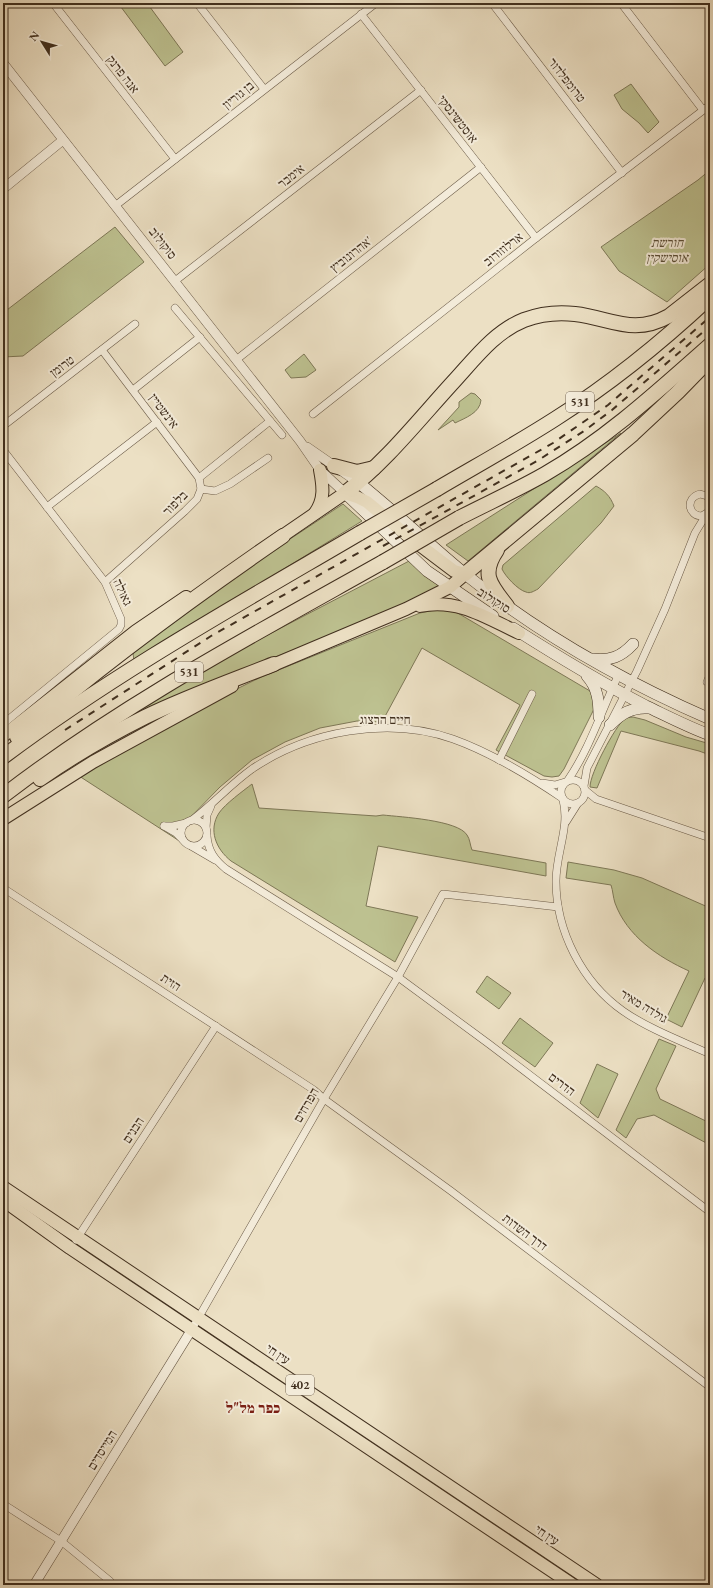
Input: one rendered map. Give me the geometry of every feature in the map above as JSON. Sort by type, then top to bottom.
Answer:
[{"type":"highway","points":[[344,493],[359,483],[375,468],[478,355],[512,326],[537,316],[562,313],[592,317],[624,325],[645,325],[669,316],[710,284]]},
{"type":"highway","name":"531","points":[[3,757],[97,692],[193,630],[437,490],[555,419],[583,400],[661,341],[710,297]]},
{"type":"highway","name":"531","points":[[3,796],[66,749],[176,680],[459,518],[546,474],[632,413],[710,345]]},
{"type":"highway","points":[[465,574],[633,434],[678,392],[710,359]]},
{"type":"highway","points":[[334,466],[357,472],[375,468]]},
{"type":"highway","points":[[3,749],[58,702],[173,613],[283,536]]},
{"type":"highway","points":[[505,540],[490,563],[488,575],[491,585],[507,606]]},
{"type":"highway","points":[[3,807],[58,767],[145,717],[274,664]]},
{"type":"main road","points":[[312,516],[323,497],[320,470]]},
{"type":"main road","name":"סוקולוב","points":[[359,483],[465,574],[507,606],[562,643],[632,681],[710,719]]},
{"type":"main road","points":[[3,736],[155,618],[283,536],[344,493],[367,502],[409,537],[454,571],[465,574]]},
{"type":"main road","name":"סוקולוב","points":[[344,493],[427,570],[450,587],[585,674],[651,708],[710,735]]},
{"type":"main road","points":[[3,819],[124,744],[274,664],[406,609],[450,587],[465,574]]},
{"type":"main road","points":[[406,609],[430,604],[448,604],[465,608],[520,633]]},
{"type":"main road","points":[[590,659],[610,660],[627,651],[633,644]]},
{"type":"main road","points":[[585,674],[590,679],[599,699],[599,717]]},
{"type":"main road","points":[[610,725],[630,710],[637,708],[651,708]]},
{"type":"main road","name":"עין חי","points":[[3,1187],[597,1585]]},
{"type":"main road","name":"עין חי","points":[[3,1200],[70,1248],[573,1585]]},
{"type":"street","name":"אנה פרנק","points":[[53,3],[175,159]]},
{"type":"street","points":[[197,3],[264,89]]},
{"type":"street","name":"בן גוריון","points":[[115,206],[376,3]]},
{"type":"street","name":"טרומפלדור","points":[[492,3],[622,173]]},
{"type":"street","points":[[621,3],[703,110]]},
{"type":"street","name":"אוסטשינסקי","points":[[362,14],[536,238]]},
{"type":"street","name":"סוקולוב","points":[[3,63],[300,441],[320,470],[344,493]]},
{"type":"street","name":"אימבר","points":[[175,281],[421,90]]},
{"type":"street","name":"ארלוזורוב","points":[[312,414],[536,238],[710,105]]},
{"type":"street","points":[[3,189],[63,140]]},
{"type":"street","name":"אהרונוביץ'","points":[[236,360],[480,167]]},
{"type":"street","points":[[175,308],[282,435]]},
{"type":"street","name":"טרומן","points":[[3,426],[135,324]]},
{"type":"street","points":[[132,390],[200,337]]},
{"type":"street","name":"אינשטיין","points":[[102,350],[199,478],[201,489]]},
{"type":"street","points":[[199,478],[270,421]]},
{"type":"street","points":[[47,506],[157,422]]},
{"type":"street","name":"סוקולוב","points":[[300,441],[359,483]]},
{"type":"street","name":"גאולה","points":[[3,450],[106,582],[122,619],[119,629],[3,724]]},
{"type":"street","name":"בלפור","points":[[106,582],[185,511],[197,499],[201,489],[215,491],[230,484],[268,458]]},
{"type":"street","points":[[708,513],[699,516],[693,514],[690,504],[693,497],[700,494],[707,496],[710,500]]},
{"type":"street","points":[[579,802],[585,796],[584,788],[587,768],[632,681],[665,609],[695,533],[708,513]]},
{"type":"street","points":[[602,801],[587,801],[572,804],[563,799],[560,790],[567,781],[590,740],[619,674]]},
{"type":"street","points":[[499,760],[532,694]]},
{"type":"street","name":"חיים הרצוג","points":[[189,822],[252,769],[269,759],[302,744],[321,738],[347,732],[383,728],[424,731],[453,739],[499,760],[538,782],[563,799]]},
{"type":"street","points":[[538,782],[555,785],[567,781],[578,780],[592,797],[710,838]]},
{"type":"street","name":"גולדה מאיר","points":[[563,799],[565,807],[565,824],[557,866],[556,890],[558,907],[567,938],[574,954],[585,972],[604,995],[624,1012],[710,1054]]},
{"type":"street","name":"גולדה מאיר","points":[[565,824],[579,802]]},
{"type":"street","points":[[212,804],[207,815],[207,836],[211,852],[220,864]]},
{"type":"street","points":[[206,828],[200,822],[189,822],[173,826],[164,826],[176,833],[192,846],[398,977]]},
{"type":"street","points":[[183,840],[181,832],[189,822]]},
{"type":"street","points":[[192,846],[199,846],[207,836]]},
{"type":"street","name":"הזית","points":[[3,888],[314,1090],[324,1099]]},
{"type":"street","name":"הפרחים","points":[[192,1329],[324,1099],[398,977],[443,894],[558,907]]},
{"type":"street","name":"הדרים","points":[[398,977],[489,1044],[710,1212]]},
{"type":"street","name":"הבנים","points":[[70,1248],[216,1026]]},
{"type":"street","name":"דרך השדות","points":[[324,1099],[530,1250],[710,1387]]},
{"type":"street","name":"המייסדים","points":[[34,1585],[192,1329]]},
{"type":"street","points":[[3,1504],[61,1541],[110,1581]]},
{"type":"green space","points":[[118,3],[147,3],[183,52],[165,66]]},
{"type":"green space","points":[[631,84],[659,122],[648,133],[639,123],[622,109],[614,95]]},
{"type":"green space","name":"חורשת אוסישקין","points":[[710,170],[710,264],[667,302],[619,271],[601,247],[698,180]]},
{"type":"green space","points":[[115,227],[144,262],[23,356],[3,357],[3,313]]},
{"type":"green space","points":[[304,354],[316,370],[306,377],[291,378],[285,370]]},
{"type":"green space","points":[[471,393],[475,394],[481,400],[480,405],[475,412],[455,423],[453,420],[438,430],[459,407],[459,402]]},
{"type":"green space","points":[[621,433],[468,561],[446,545]]},
{"type":"green space","points":[[596,486],[607,494],[614,506],[601,523],[538,589],[528,593],[519,589],[502,569],[503,565]]},
{"type":"green space","points":[[343,504],[362,521],[134,661],[133,653],[216,588]]},
{"type":"green space","points":[[411,560],[440,585],[406,605],[273,658],[131,719],[129,713],[256,641]]},
{"type":"green space","points":[[439,609],[456,612],[590,691],[595,697],[597,703],[564,769],[559,776],[544,776],[496,750],[520,705],[422,648],[382,722],[357,721],[320,728],[285,742],[252,760],[220,787],[181,827],[181,842],[76,774],[140,737],[261,677],[420,613]]},
{"type":"green space","points":[[633,717],[645,720],[686,737],[710,744],[710,755],[621,731],[597,788],[590,787],[598,761],[615,731],[625,718]]},
{"type":"green space","points":[[252,784],[259,808],[376,816],[383,815],[415,818],[441,823],[462,830],[468,837],[472,850],[546,863],[546,876],[378,846],[366,906],[418,917],[395,962],[231,861],[221,851],[215,839],[214,826],[216,819],[225,806]]},
{"type":"green space","points":[[568,862],[614,870],[642,878],[710,908],[710,981],[705,978],[682,1027],[666,1019],[689,971],[655,952],[627,926],[615,903],[611,885],[566,878]]},
{"type":"green space","points":[[487,976],[511,993],[499,1009],[476,992]]},
{"type":"green space","points":[[520,1018],[553,1043],[535,1067],[502,1043]]},
{"type":"green space","points":[[659,1039],[676,1046],[656,1089],[660,1099],[710,1123],[710,1145],[654,1115],[637,1119],[626,1138],[616,1130]]},
{"type":"green space","points":[[597,1064],[618,1074],[598,1118],[580,1103]]},
{"type":"railway","points":[[65,730],[211,636],[553,443],[608,405],[710,317]]},
{"type":"railway","points":[[383,546],[537,461],[584,431],[612,410],[710,326]]},
{"type":"district","name":"כפר מל\"ל","points":[[253,1407]]}]
